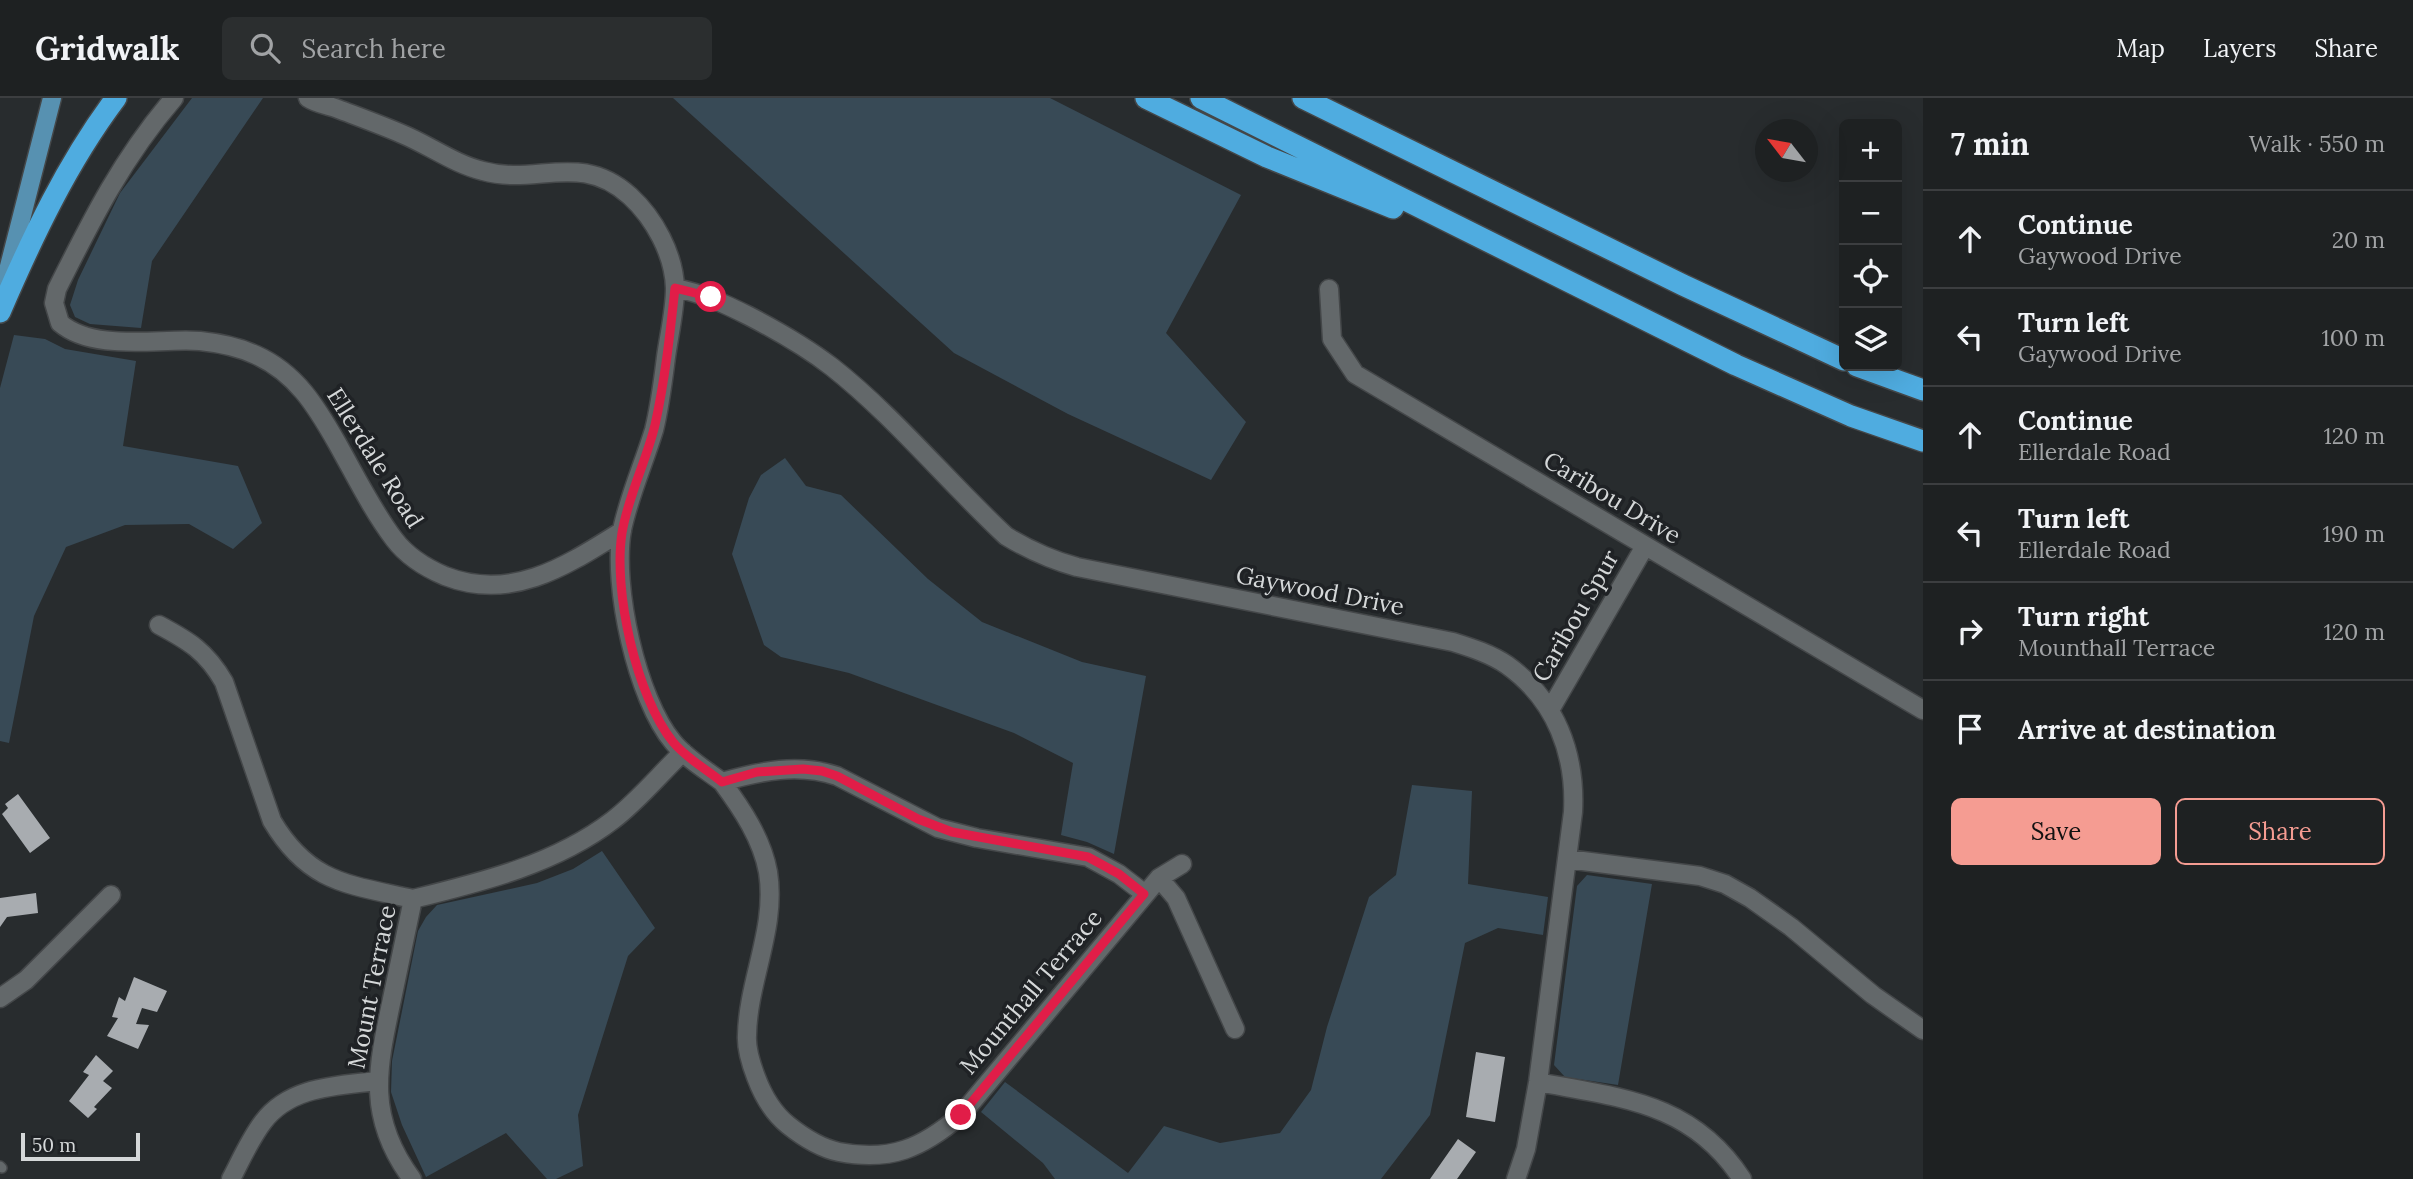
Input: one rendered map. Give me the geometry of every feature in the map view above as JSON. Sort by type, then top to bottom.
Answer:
[{"type":"highway","points":[[0,313],[40,220],[97,123],[116,98]]},
{"type":"highway","points":[[1146,98],[1267,157],[1378,203],[1453,225]]},
{"type":"highway","points":[[1201,98],[1736,365],[1850,416],[1923,441]]},
{"type":"highway","points":[[1303,98],[1683,285],[1839,358]]},
{"type":"highway","points":[[1328,98],[1362,127]]},
{"type":"highway","points":[[1871,371],[1923,390]]},
{"type":"main road","points":[[0,300],[52,98]]},
{"type":"street","name":"Ellerdale Road","points":[[174,98],[117,173],[97,208],[57,289],[54,303],[60,323],[80,335],[108,340],[198,341],[227,345],[255,354],[282,369],[304,390],[322,416],[395,541],[422,564],[452,578],[468,583],[494,585],[528,581],[575,559],[622,531]]},
{"type":"street","points":[[308,98],[404,135],[484,172],[505,176],[554,171],[583,172],[612,182],[643,208],[654,224],[671,263],[675,288],[654,428],[622,531],[620,574],[634,653],[663,728],[683,752],[722,782],[757,772],[803,769],[822,771],[837,776],[918,819],[952,832],[1088,857],[1119,874],[1144,894]]},
{"type":"street","name":"Gaywood Drive","points":[[675,288],[711,297],[789,337],[833,368],[1006,536],[1028,549],[1077,567],[1453,642],[1507,665],[1530,686],[1550,710],[1562,733],[1574,784],[1538,1082],[1526,1149],[1516,1179]]},
{"type":"street","name":"Caribou Drive","points":[[1329,289],[1332,339],[1355,374],[1923,710]]},
{"type":"street","name":"Caribou Spur","points":[[1550,710],[1645,546]]},
{"type":"street","points":[[159,625],[190,642],[215,667],[224,682],[272,821],[284,842],[300,859],[321,874],[413,899]]},
{"type":"street","name":"Mount Terrace","points":[[412,1179],[393,1147],[383,1121],[377,1081],[413,899],[528,865],[579,844],[645,793],[683,752]]},
{"type":"street","name":"Mounthall Terrace","points":[[722,782],[742,809],[758,839],[768,872],[766,939],[750,1008],[747,1038],[752,1066],[762,1094],[779,1117],[801,1136],[827,1150],[885,1156],[913,1148],[939,1133],[961,1115],[1144,894],[1159,878],[1182,863]]},
{"type":"street","points":[[1567,859],[1700,876],[1725,884],[1791,927],[1873,995],[1923,1030]]},
{"type":"street","points":[[1159,878],[1176,898],[1235,1029]]},
{"type":"street","points":[[0,998],[26,980],[111,895]]},
{"type":"street","points":[[231,1179],[264,1121],[277,1107],[298,1094],[377,1081]]},
{"type":"street","points":[[1538,1082],[1617,1097],[1674,1116],[1720,1148],[1742,1179]]},
{"type":"shaded area","points":[[192,98],[263,98],[152,261],[141,328],[90,324],[75,317],[70,305],[78,280],[120,193]]},
{"type":"shaded area","points":[[673,98],[1050,98],[1241,195],[1166,333],[1246,422],[1211,480],[1068,414],[954,353]]},
{"type":"shaded area","points":[[14,335],[45,339],[65,349],[136,361],[123,446],[238,466],[262,523],[233,549],[189,524],[125,525],[66,547],[34,616],[9,743],[0,741],[0,388]]},
{"type":"shaded area","points":[[785,458],[806,486],[841,495],[928,579],[982,622],[1082,662],[1146,676],[1114,854],[1087,842],[1061,835],[1073,763],[1014,733],[849,673],[781,657],[764,645],[732,554],[749,498],[761,475]]},
{"type":"shaded area","points":[[1412,785],[1472,791],[1468,884],[1548,897],[1543,935],[1498,928],[1465,943],[1430,1115],[1381,1179],[1055,1179],[1043,1163],[981,1112],[1005,1082],[1128,1173],[1164,1126],[1220,1143],[1280,1133],[1311,1090],[1327,1027],[1369,897],[1396,875]]},
{"type":"shaded area","points":[[602,851],[655,928],[628,956],[578,1115],[583,1166],[556,1179],[547,1179],[506,1133],[426,1177],[402,1125],[391,1092],[392,1061],[418,931],[437,905],[537,883],[573,869]]},
{"type":"shaded area","points":[[1587,875],[1652,884],[1618,1085],[1565,1077],[1554,1065],[1577,886]]},
{"type":"building","points":[[18,794],[50,838],[30,853],[2,814],[8,808],[5,804]]},
{"type":"building","points":[[36,893],[38,913],[7,917],[0,927],[0,898]]},
{"type":"building","points":[[134,977],[167,991],[157,1012],[142,1008],[136,1024],[149,1025],[138,1049],[107,1036],[118,1018],[112,1017],[119,997],[125,1001]]},
{"type":"building","points":[[1476,1052],[1505,1057],[1495,1122],[1466,1117]]},
{"type":"building","points":[[96,1055],[113,1071],[103,1081],[112,1088],[94,1107],[97,1109],[88,1118],[69,1101],[89,1075],[83,1072]]},
{"type":"building","points":[[1458,1139],[1476,1152],[1457,1179],[1430,1179]]},
{"type":"route","points":[[711,297],[675,288],[654,428],[622,531],[619,564],[634,653],[654,709],[673,742],[722,782],[757,772],[780,769],[822,771],[837,776],[938,828],[977,838],[1088,857],[1119,874],[1144,894],[961,1115]]}]
